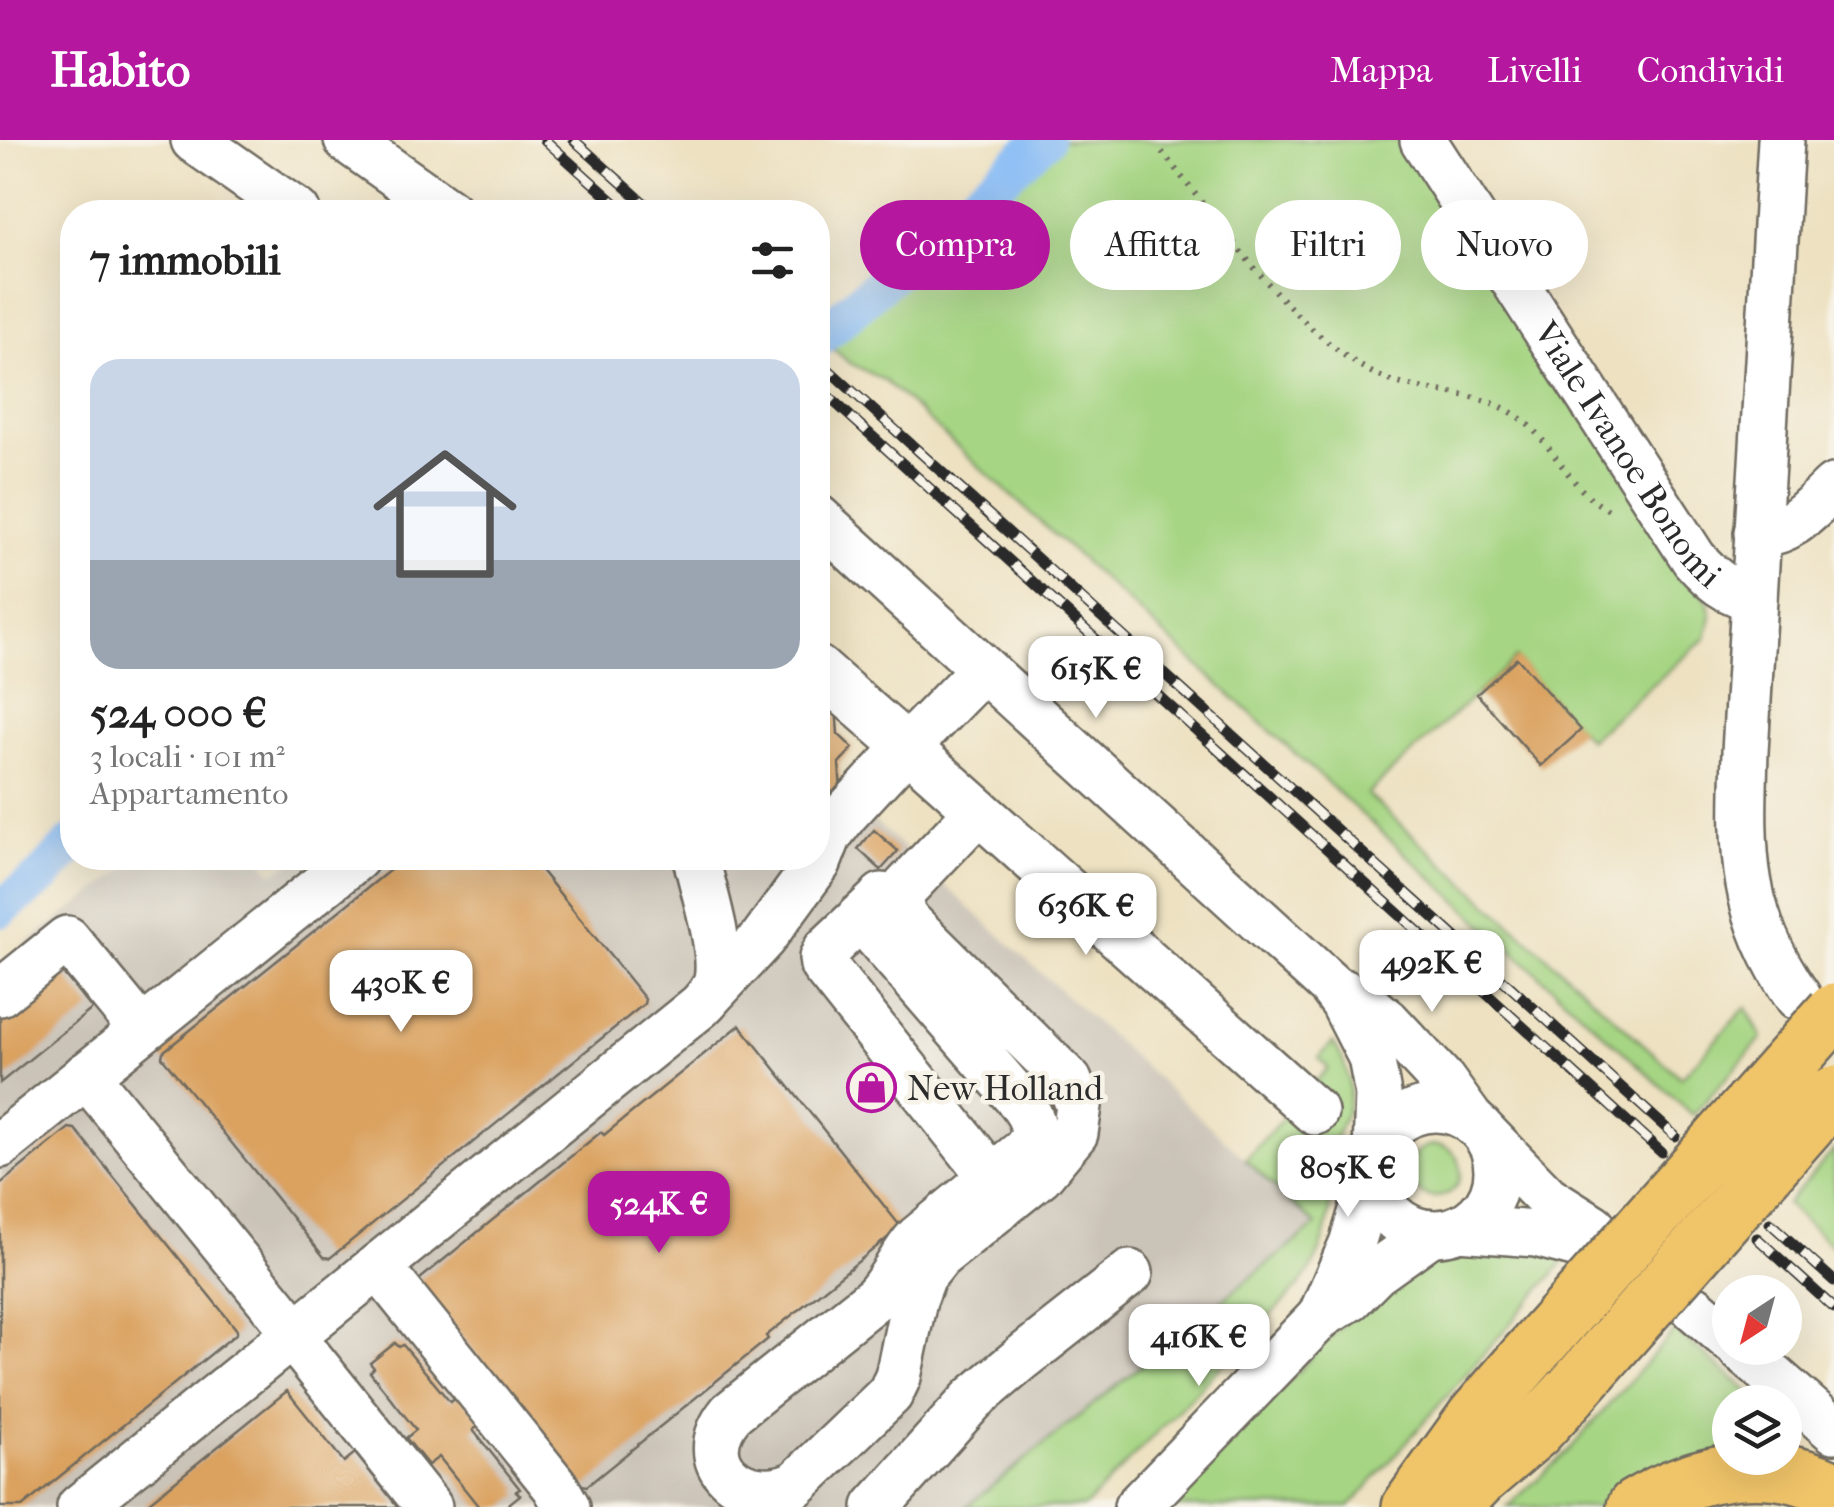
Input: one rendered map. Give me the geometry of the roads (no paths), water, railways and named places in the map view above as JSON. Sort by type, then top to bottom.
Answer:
[{"type":"highway","points":[[1410,1507],[1475,1416],[1816,1005]]},
{"type":"highway","points":[[1452,1507],[1558,1406],[1834,1094]]},
{"type":"highway","points":[[1484,1507],[1558,1406]]},
{"type":"highway","points":[[1376,1507],[1475,1416]]},
{"type":"highway","points":[[1635,1507],[1692,1479],[1736,1471],[1783,1473],[1834,1489]]},
{"type":"street","points":[[346,140],[432,200]]},
{"type":"street","name":"Viale Ivanoe Bonomi","points":[[1423,140],[1694,560],[1726,588],[1754,598]]},
{"type":"street","name":"Viale Ivanoe Bonomi","points":[[1781,140],[1744,752],[1744,836],[1752,905],[1764,941],[1778,968],[1816,1005]]},
{"type":"street","points":[[206,143],[280,200]]},
{"type":"street","points":[[1757,533],[1774,533],[1786,527],[1834,487]]},
{"type":"street","points":[[830,529],[1337,993],[1371,1057],[1378,1094],[1376,1190],[1391,1215],[1416,1230],[1586,1236],[1478,1127],[1442,1080],[1387,1022],[1325,980]]},
{"type":"street","points":[[836,814],[983,669]]},
{"type":"street","points":[[830,680],[1315,1112]]},
{"type":"street","points":[[976,1190],[985,1176],[980,1162],[823,965],[823,954],[890,904],[978,811]]},
{"type":"street","points":[[0,1145],[341,870]]},
{"type":"street","points":[[698,870],[718,966],[711,993],[700,1006]]},
{"type":"street","points":[[80,1507],[700,1006],[740,965],[813,870]]},
{"type":"street","points":[[890,904],[1070,1081],[1080,1106],[1078,1125],[1040,1175],[938,1258],[923,1276],[895,1385],[883,1402],[785,1492],[755,1496],[728,1482],[720,1469],[715,1454],[721,1425],[876,1297],[918,1238],[1029,1145],[1034,1131],[1031,1116],[890,904]]},
{"type":"street","points":[[0,993],[67,939],[142,1030]]},
{"type":"street","points":[[86,1075],[429,1507]]},
{"type":"street","points":[[1137,1507],[1329,1310],[1350,1298],[1376,1273],[1483,1211],[1496,1184],[1494,1155],[1478,1127],[1464,1116],[1441,1110],[1417,1112],[1388,1131],[1374,1163],[1352,1244],[1315,1323]]},
{"type":"street","points":[[378,1266],[568,1507]]},
{"type":"street","points":[[876,1507],[973,1399],[1130,1273]]},
{"type":"street","points":[[1694,1308],[1712,1324]]},
{"type":"street","points":[[1759,1365],[1834,1430]]},
{"type":"waterway","points":[[830,328],[1044,140]]},
{"type":"waterway","points":[[0,909],[42,877],[60,857]]},
{"type":"railway","points":[[545,140],[612,200]]},
{"type":"railway","points":[[574,140],[641,200]]},
{"type":"railway","points":[[830,371],[1675,1136]]},
{"type":"railway","points":[[830,398],[1661,1152]]},
{"type":"railway","points":[[1770,1223],[1834,1281]]},
{"type":"railway","points":[[1757,1238],[1834,1308]]},
{"type":"place","name":"New Holland","points":[[872,1088]]}]
